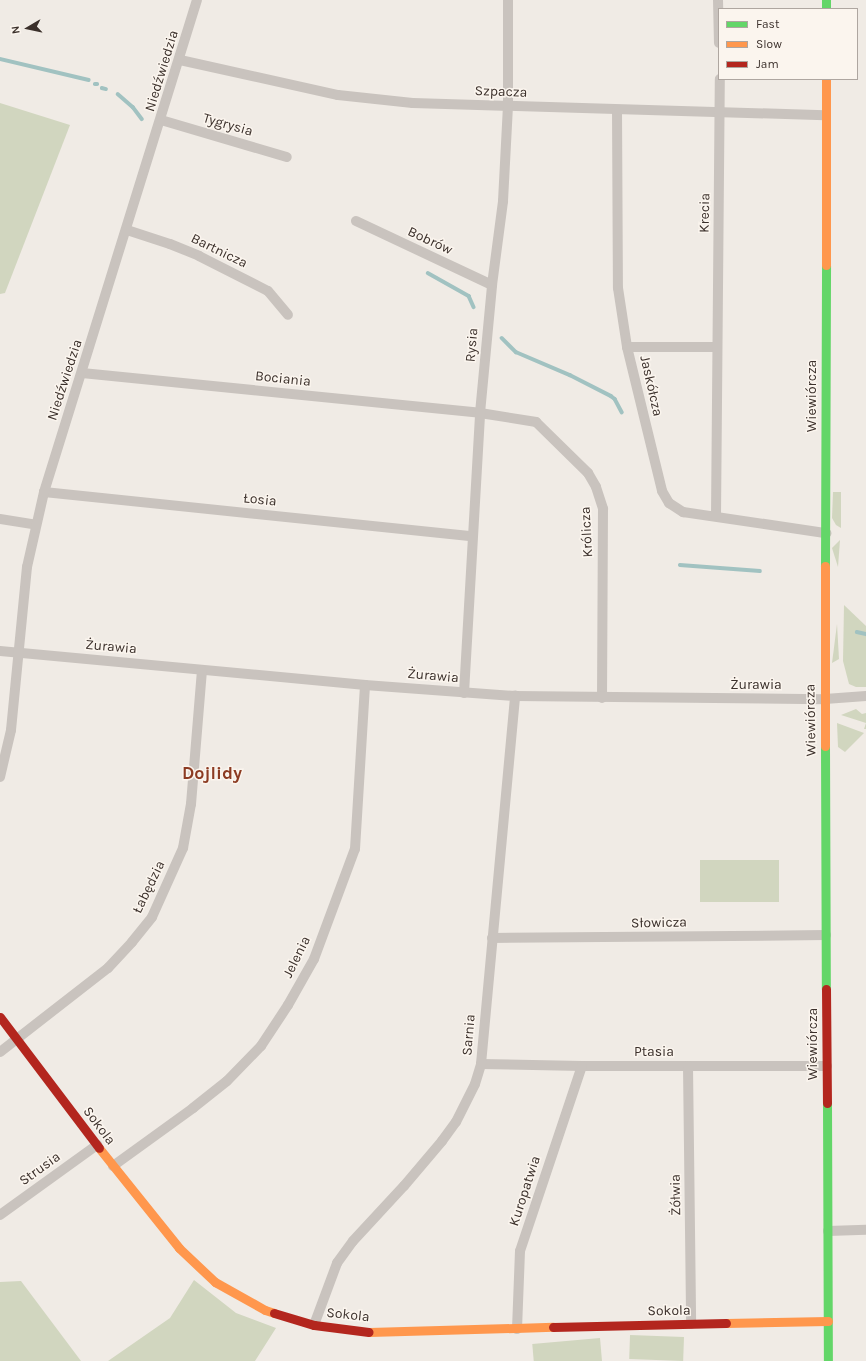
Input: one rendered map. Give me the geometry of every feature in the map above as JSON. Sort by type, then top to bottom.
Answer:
[{"type":"street","name":"Niedźwiedzia","points":[[0,777],[11,730],[27,567],[44,492],[198,0]]},
{"type":"street","name":"Rysia","points":[[464,693],[480,413],[492,285],[502,201],[508,107],[508,0]]},
{"type":"street","name":"Szpacza","points":[[180,60],[338,95],[413,103],[508,107],[720,111],[825,115]]},
{"type":"street","name":"Krecia","points":[[716,516],[720,80]]},
{"type":"street","name":"Wiewiórcza","points":[[826,80],[825,699],[828,1361]]},
{"type":"street","name":"Jaskółcza","points":[[617,110],[618,288],[627,347],[662,491],[668,503],[683,512],[826,534]]},
{"type":"street","name":"Tygrysia","points":[[161,120],[287,157]]},
{"type":"street","name":"Bobrów","points":[[356,222],[492,285]]},
{"type":"street","name":"Bartnicza","points":[[127,230],[170,244],[199,256],[268,291],[288,315]]},
{"type":"street","points":[[627,347],[717,347]]},
{"type":"street","name":"Bociania","points":[[82,372],[480,413]]},
{"type":"street","name":"Królicza","points":[[480,413],[536,422],[570,453],[588,473],[596,487],[603,510],[602,698]]},
{"type":"street","name":"Łosia","points":[[44,492],[472,536]]},
{"type":"street","points":[[0,519],[36,525]]},
{"type":"street","name":"Żurawia","points":[[0,651],[364,685],[515,696],[825,699],[866,696]]},
{"type":"street","name":"Łabędzia","points":[[0,1052],[108,968],[152,917],[183,848],[191,804],[202,670]]},
{"type":"street","name":"Jelenia","points":[[113,1166],[193,1108],[227,1081],[261,1046],[288,1005],[314,959],[355,849],[364,685]]},
{"type":"street","name":"Sarnia","points":[[314,1325],[337,1264],[353,1241],[404,1186],[442,1141],[456,1122],[475,1084],[481,1064],[515,696]]},
{"type":"street","name":"Słowicza","points":[[492,938],[826,935]]},
{"type":"street","name":"Sokola","points":[[0,1017],[113,1166],[179,1248],[215,1282],[265,1310],[314,1325],[361,1332],[828,1321]]},
{"type":"street","name":"Ptasia","points":[[481,1064],[582,1066],[827,1066]]},
{"type":"street","name":"Kuropatwia","points":[[517,1329],[520,1251],[582,1066]]},
{"type":"street","name":"Żółwia","points":[[688,1066],[691,1324]]},
{"type":"street","name":"Strusia","points":[[0,1215],[97,1145]]},
{"type":"street","points":[[828,1231],[866,1230]]},
{"type":"green space","points":[[0,103],[70,125],[5,293],[0,294]]},
{"type":"green space","points":[[833,492],[841,492],[841,528],[836,525],[832,518]]},
{"type":"green space","points":[[840,540],[838,567],[832,548]]},
{"type":"green space","points":[[844,605],[866,626],[866,687],[856,687],[849,684],[843,661]]},
{"type":"green space","points":[[837,624],[839,659],[832,663]]},
{"type":"green space","points":[[856,709],[862,714],[866,713],[866,723],[841,715]]},
{"type":"green space","points":[[837,723],[864,733],[845,752],[838,747]]},
{"type":"green space","points":[[700,860],[779,860],[779,902],[700,902]]},
{"type":"green space","points":[[194,1280],[236,1313],[276,1328],[255,1361],[108,1361],[170,1318]]},
{"type":"green space","points":[[21,1281],[81,1361],[0,1361],[0,1282]]},
{"type":"green space","points":[[630,1335],[684,1337],[683,1361],[629,1359]]},
{"type":"green space","points":[[600,1338],[602,1361],[534,1361],[532,1344]]},
{"type":"waterway","points":[[0,59],[89,80]]},
{"type":"waterway","points":[[102,88],[106,89]]},
{"type":"waterway","points":[[118,94],[133,107],[142,119]]},
{"type":"waterway","points":[[428,273],[469,296],[474,307]]},
{"type":"waterway","points":[[502,338],[516,352],[570,375],[611,396],[615,399],[622,412]]},
{"type":"waterway","points":[[680,565],[760,571]]},
{"type":"waterway","points":[[857,632],[866,634]]},
{"type":"traffic: fast","points":[[826,0],[826,8]]},
{"type":"traffic: fast","points":[[825,566],[826,265]]},
{"type":"traffic: fast","points":[[825,746],[826,989]]},
{"type":"traffic: fast","points":[[827,1103],[828,1361]]},
{"type":"traffic: slow","points":[[826,80],[826,265]]},
{"type":"traffic: slow","points":[[825,566],[825,746]]},
{"type":"traffic: slow","points":[[99,1148],[179,1248],[215,1282],[265,1310],[274,1313]]},
{"type":"traffic: slow","points":[[726,1323],[828,1321]]},
{"type":"traffic: slow","points":[[369,1332],[553,1327]]},
{"type":"traffic: jam","points":[[826,989],[827,1103]]},
{"type":"traffic: jam","points":[[0,1017],[99,1148]]},
{"type":"traffic: jam","points":[[274,1313],[314,1325],[369,1332]]},
{"type":"traffic: jam","points":[[553,1327],[726,1323]]},
{"type":"district","name":"Dojlidy","points":[[212,773]]}]
